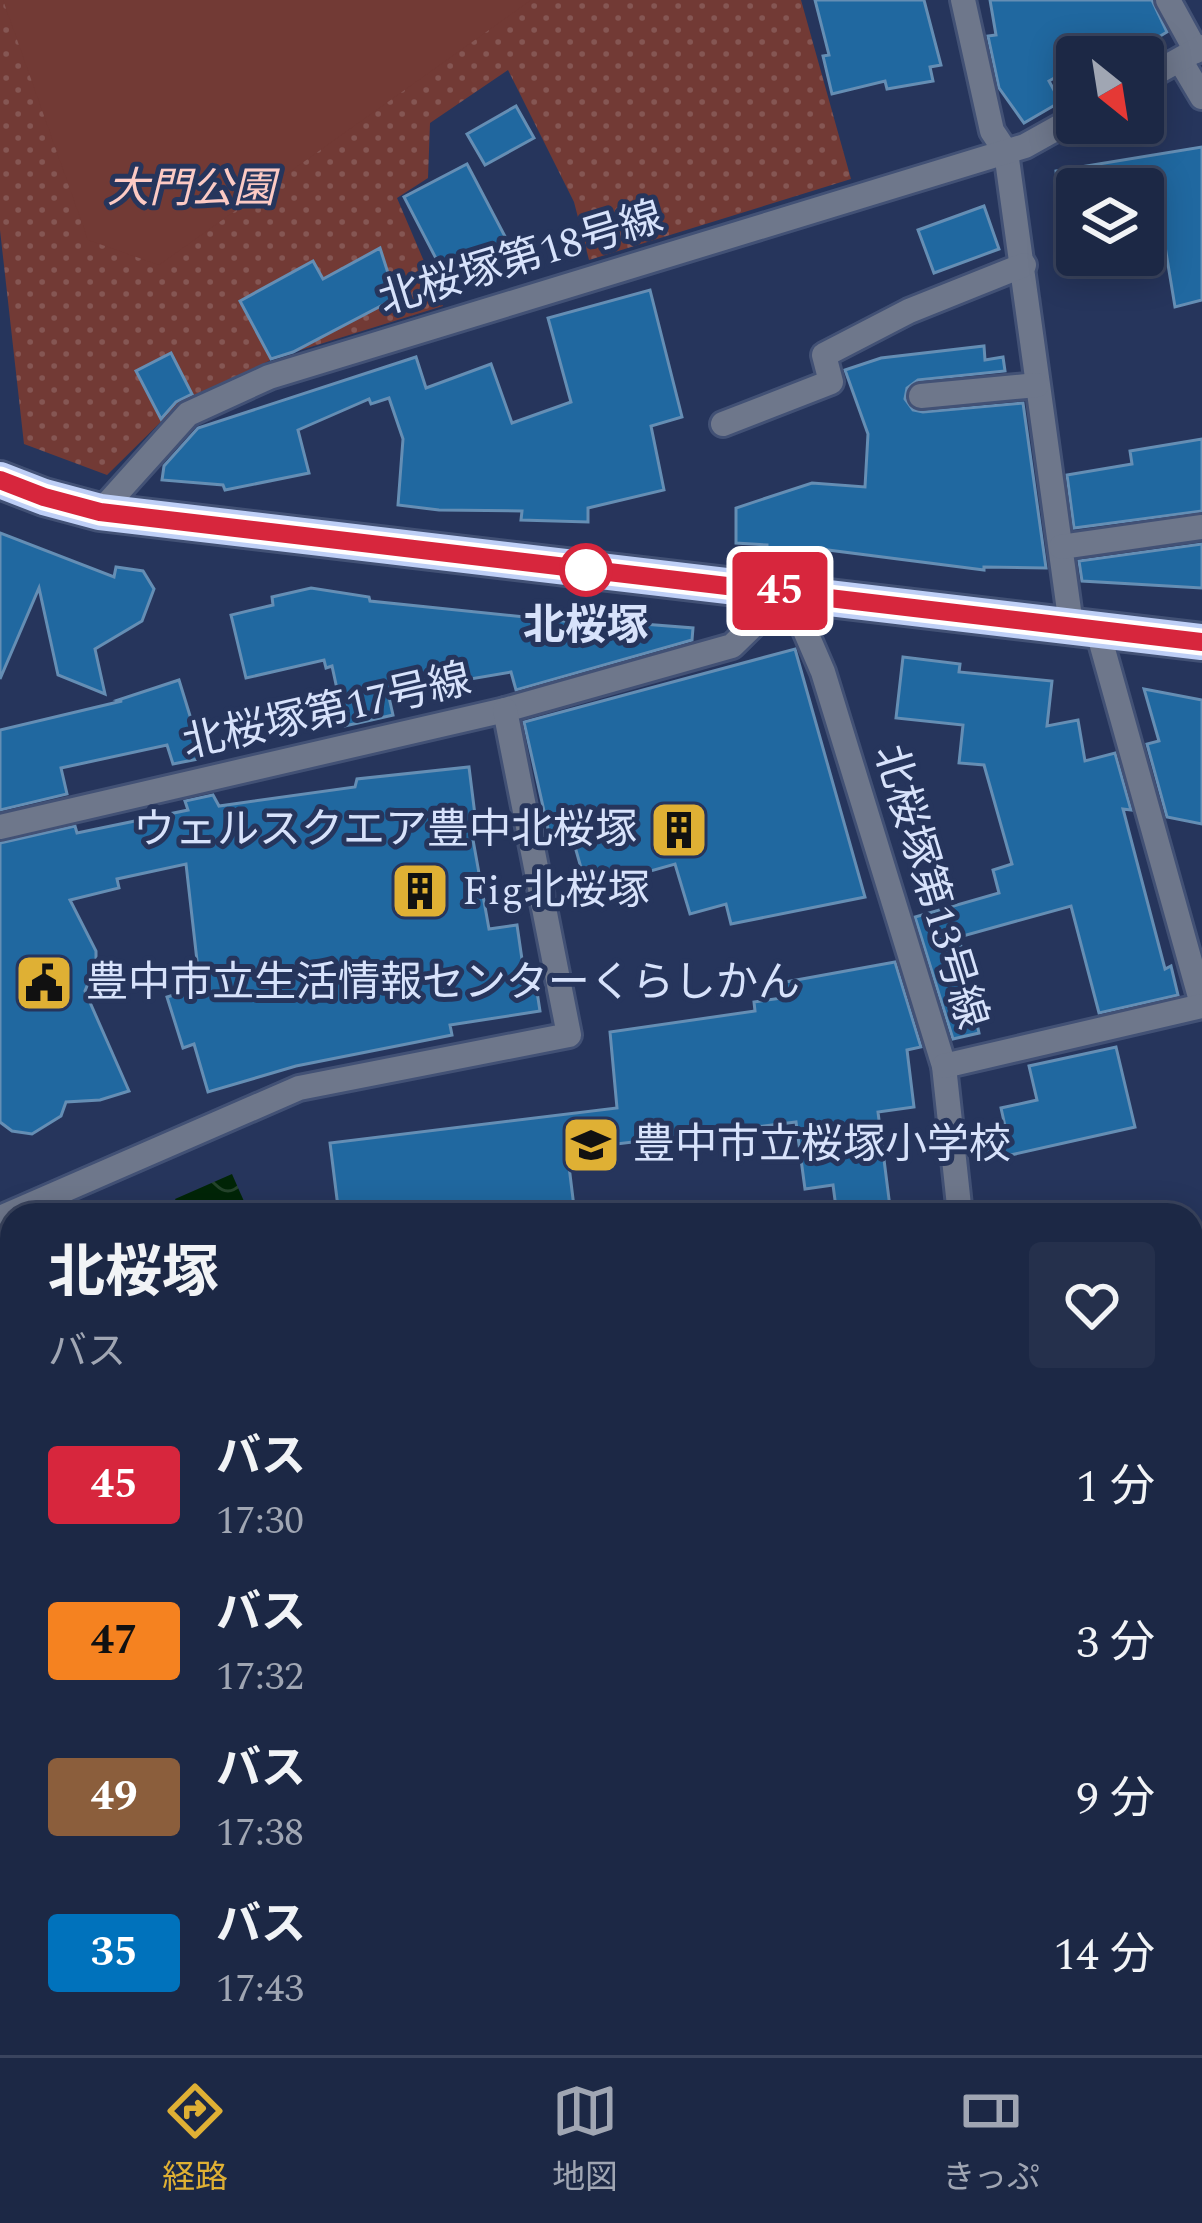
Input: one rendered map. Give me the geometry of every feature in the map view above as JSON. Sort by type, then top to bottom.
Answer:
[{"type":"highway","points":[[0,480],[100,512],[1202,642]]},
{"type":"street","points":[[944,1066],[1202,1005],[1061,547],[1006,152],[992,131],[963,0]]},
{"type":"street","points":[[1168,0],[1193,53],[1202,97]]},
{"type":"street","points":[[1164,69],[1193,53]]},
{"type":"street","name":"北桜塚第18号線","points":[[100,512],[188,414],[269,377],[1006,152],[1056,129]]},
{"type":"street","points":[[723,424],[831,382],[824,355],[909,311],[1024,265]]},
{"type":"street","points":[[921,397],[1037,385]]},
{"type":"street","points":[[1061,547],[1202,527]]},
{"type":"street","name":"北桜塚第17号線","points":[[0,827],[505,710],[732,646],[788,591]]},
{"type":"street","name":"北桜塚第13号線","points":[[788,591],[823,672],[944,1066],[959,1203]]},
{"type":"street","points":[[34,1203],[298,1088],[569,1035],[505,710]]},
{"type":"green space","name":"大門公園","points":[[0,0],[801,0],[851,179],[589,260],[574,202],[508,70],[430,123],[428,178],[397,198],[443,306],[275,358],[178,405],[107,475],[24,444],[0,230]]},
{"type":"green space","points":[[3,0],[531,0],[159,265],[88,240]]},
{"type":"water","points":[[232,1174],[245,1203],[177,1203],[175,1199]]},
{"type":"building","points":[[815,0],[924,0],[941,65],[930,67],[933,81],[887,89],[885,81],[832,94],[823,56],[829,55]]},
{"type":"building","points":[[990,0],[1152,0],[1167,32],[1160,36],[1056,36],[1056,77],[1049,81],[1055,105],[1024,123],[999,88],[988,36],[996,35]]},
{"type":"building","points":[[516,106],[534,138],[485,165],[467,134]]},
{"type":"building","points":[[1202,147],[1202,300],[1175,307],[1164,240],[1164,168],[1074,168]]},
{"type":"building","points":[[467,164],[510,246],[487,258],[495,271],[454,293],[404,197]]},
{"type":"building","points":[[984,206],[999,249],[934,273],[918,230]]},
{"type":"building","points":[[380,248],[396,298],[271,359],[240,301],[313,261],[323,279]]},
{"type":"building","points":[[650,290],[682,417],[651,426],[664,490],[588,508],[588,522],[521,520],[522,511],[398,505],[403,439],[389,398],[371,404],[369,399],[298,430],[309,473],[225,490],[223,485],[162,480],[164,466],[198,428],[416,357],[426,388],[491,364],[512,423],[571,402],[548,318]]},
{"type":"building","points":[[984,346],[985,360],[1003,357],[1005,371],[918,380],[907,388],[905,399],[913,410],[923,412],[1023,403],[1046,568],[984,570],[736,543],[736,508],[812,483],[865,487],[868,434],[845,370],[881,358]]},
{"type":"building","points":[[171,353],[192,394],[176,402],[161,419],[136,371]]},
{"type":"building","points":[[1202,439],[1202,511],[1074,528],[1067,475],[1132,464],[1130,451]]},
{"type":"building","points":[[0,533],[114,577],[116,567],[143,571],[154,589],[142,621],[95,649],[105,694],[58,675],[39,588],[0,679]]},
{"type":"building","points":[[1202,544],[1202,588],[1082,581],[1079,561]]},
{"type":"building","points":[[311,588],[369,597],[370,601],[593,624],[593,620],[693,628],[692,640],[516,690],[511,672],[388,693],[393,715],[345,726],[332,666],[326,668],[324,660],[246,678],[231,615],[273,605],[272,597]]},
{"type":"building","points":[[795,649],[865,897],[731,924],[726,904],[690,914],[675,864],[587,889],[572,836],[551,842],[524,722]]},
{"type":"building","points":[[903,657],[960,664],[959,672],[1052,681],[1047,726],[1078,720],[1085,761],[1115,753],[1131,810],[1123,809],[1165,969],[1171,966],[1178,995],[1099,1013],[1071,906],[959,937],[979,1033],[953,1039],[915,917],[999,893],[993,870],[1012,864],[984,765],[959,763],[963,725],[896,718]]},
{"type":"building","points":[[179,680],[203,758],[173,764],[167,745],[61,768],[67,794],[0,810],[0,730],[122,701],[118,700]]},
{"type":"building","points":[[1144,689],[1202,700],[1202,824],[1167,817],[1147,744],[1159,741]]},
{"type":"building","points":[[469,767],[476,823],[470,823],[489,929],[517,925],[525,980],[535,979],[540,1011],[450,1025],[452,1035],[296,1066],[208,1092],[194,1044],[183,1048],[167,997],[200,987],[186,864],[117,879],[119,888],[70,900],[96,951],[85,991],[129,1091],[100,1100],[66,1102],[61,1116],[32,1134],[12,1131],[0,1122],[0,843],[75,826],[77,833],[188,810],[185,801],[213,795],[219,806],[355,787],[357,779]]},
{"type":"building","points":[[895,962],[921,1047],[907,1050],[914,1107],[878,1112],[889,1203],[835,1203],[833,1185],[805,1189],[796,1122],[567,1150],[574,1203],[338,1203],[330,1143],[617,1108],[610,1032],[755,1011],[754,1002],[782,998],[780,983]]},
{"type":"building","points":[[1116,1047],[1135,1127],[984,1161],[980,1130],[1005,1126],[1001,1108],[1037,1100],[1029,1066]]},
{"type":"bus line","name":"45","points":[[0,480],[100,512],[1202,642]]},
{"type":"place","name":"北桜塚","points":[[586,570]]},
{"type":"place","name":"ウェルスクエア豊中北桜塚","points":[[679,830]]},
{"type":"place","name":"Fig北桜塚","points":[[420,891]]},
{"type":"place","name":"豊中市立生活情報センターくらしかん","points":[[44,983]]},
{"type":"place","name":"豊中市立桜塚小学校","points":[[591,1145]]}]
